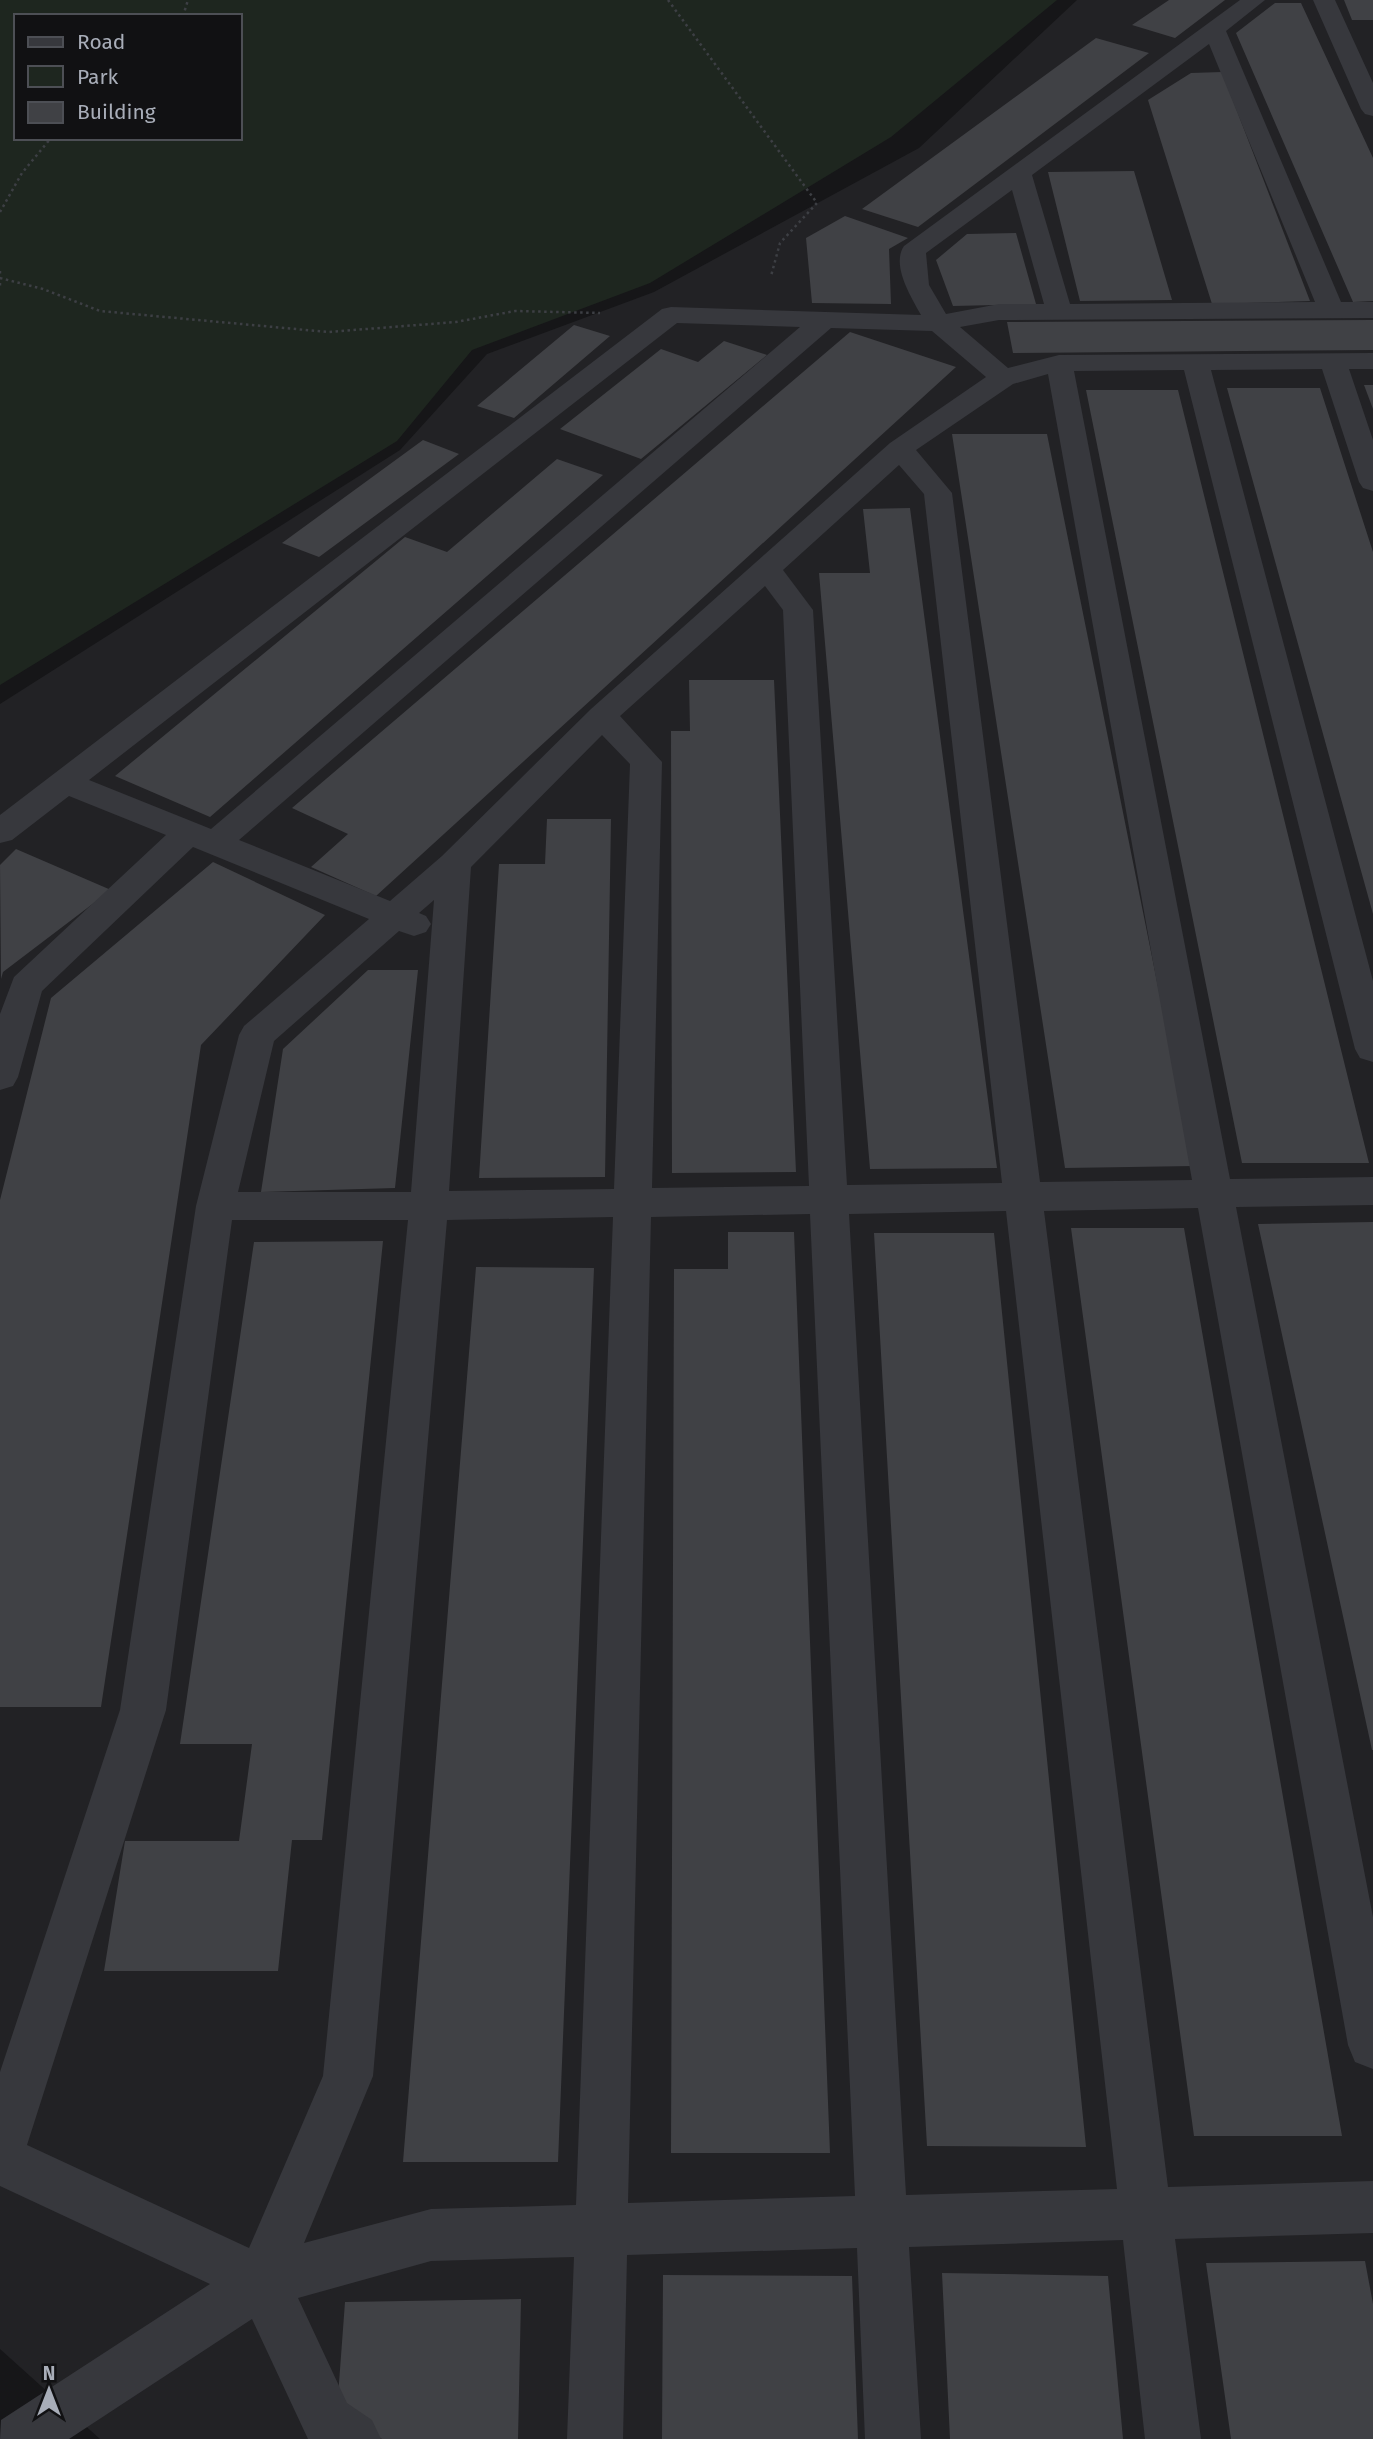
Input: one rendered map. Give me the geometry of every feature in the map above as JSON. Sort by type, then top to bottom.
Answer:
[{"type":"lane","points":[[1003,377],[939,323],[916,285],[914,251],[1254,0]]},
{"type":"lane","points":[[1324,0],[1370,95]]},
{"type":"lane","points":[[1214,29],[1331,310]]},
{"type":"lane","points":[[1019,173],[1059,312]]},
{"type":"lane","points":[[0,832],[671,315],[939,323],[999,312],[1373,310]]},
{"type":"lane","points":[[0,1077],[26,986],[824,320]]},
{"type":"lane","points":[[1195,361],[1373,1049]]},
{"type":"lane","points":[[1333,361],[1373,482]]},
{"type":"lane","points":[[0,2149],[143,1710],[215,1206],[257,1035],[454,864],[602,716],[900,449],[1003,377],[1059,363],[1373,361]]},
{"type":"lane","points":[[1059,363],[1373,2045]]},
{"type":"lane","points":[[900,449],[938,493],[1173,2439]]},
{"type":"lane","points":[[768,570],[798,610],[893,2439]]},
{"type":"lane","points":[[596,2439],[646,762],[602,716]]},
{"type":"lane","points":[[65,782],[448,939]]},
{"type":"lane","points":[[262,2281],[348,2076],[429,1206],[454,864]]},
{"type":"lane","points":[[215,1206],[429,1206],[1373,1191]]},
{"type":"lane","points":[[0,2160],[262,2281],[328,2423],[353,2439]]},
{"type":"lane","points":[[20,2439],[262,2281],[431,2235],[1373,2207]]},
{"type":"path","points":[[668,0],[817,203],[780,243],[759,318]]},
{"type":"path","points":[[0,212],[22,173],[49,140]]},
{"type":"path","points":[[0,271],[0,288]]},
{"type":"path","points":[[1,278],[100,311],[328,332],[456,322],[515,311],[671,315]]},
{"type":"shaded area","points":[[1077,0],[1373,0],[1373,2439],[100,2439],[0,2349],[0,704],[400,450],[487,354],[654,292],[919,148]]},
{"type":"green space","points":[[0,0],[1057,0],[891,137],[650,283],[472,350],[397,441],[0,685]]},
{"type":"building","points":[[1169,0],[1225,0],[1175,38],[1132,25]]},
{"type":"building","points":[[1344,0],[1373,0],[1373,20],[1352,20]]},
{"type":"building","points":[[1275,3],[1301,3],[1373,158],[1373,301],[1353,302],[1236,33]]},
{"type":"building","points":[[1096,38],[1149,53],[918,227],[862,209]]},
{"type":"building","points":[[1222,72],[1310,301],[1212,304],[1148,100],[1191,73]]},
{"type":"building","points":[[1134,171],[1172,300],[1080,301],[1048,172]]},
{"type":"building","points":[[845,216],[908,238],[889,249],[891,304],[812,303],[806,238]]},
{"type":"building","points":[[1016,233],[1036,304],[953,306],[936,260],[967,234]]},
{"type":"building","points":[[1373,320],[1373,350],[1013,353],[1007,322]]},
{"type":"building","points":[[574,325],[610,336],[514,418],[477,406]]},
{"type":"building","points":[[850,332],[956,367],[376,896],[311,867],[348,834],[292,808]]},
{"type":"building","points":[[724,341],[767,355],[641,459],[560,429],[661,349],[698,362]]},
{"type":"building","points":[[1364,385],[1373,385],[1373,409]]},
{"type":"building","points":[[1227,388],[1320,388],[1373,552],[1373,914]]},
{"type":"building","points":[[1086,390],[1178,390],[1369,1163],[1242,1163]]},
{"type":"building","points":[[952,434],[1047,434],[1194,1166],[1065,1168]]},
{"type":"building","points":[[423,440],[459,454],[319,557],[282,543]]},
{"type":"building","points":[[557,459],[603,475],[210,817],[115,776],[405,537],[447,552]]},
{"type":"building","points":[[910,508],[997,1168],[870,1169],[819,573],[870,573],[863,509]]},
{"type":"building","points":[[689,680],[774,680],[796,1172],[672,1173],[671,731],[690,731]]},
{"type":"building","points":[[547,819],[611,819],[605,1177],[479,1178],[499,864],[545,864]]},
{"type":"building","points":[[16,849],[111,890],[3,972],[1,979],[0,865]]},
{"type":"building","points":[[213,862],[325,915],[201,1045],[101,1707],[0,1707],[0,1200],[51,998]]},
{"type":"building","points":[[368,970],[418,970],[395,1188],[261,1192],[283,1049]]},
{"type":"building","points":[[1373,1222],[1373,1750],[1372,1750],[1258,1224]]},
{"type":"building","points":[[1071,1228],[1184,1228],[1342,2136],[1194,2136]]},
{"type":"building","points":[[728,1232],[794,1232],[830,2153],[671,2153],[674,1269],[728,1269]]},
{"type":"building","points":[[874,1233],[994,1233],[1086,2147],[927,2146]]},
{"type":"building","points":[[383,1241],[322,1840],[292,1840],[278,1971],[104,1971],[125,1841],[239,1841],[252,1744],[180,1744],[254,1242]]},
{"type":"building","points":[[476,1267],[594,1268],[558,2162],[403,2162]]},
{"type":"building","points":[[1365,2261],[1373,2304],[1373,2439],[1231,2439],[1206,2263]]},
{"type":"building","points":[[942,2273],[1108,2276],[1123,2439],[950,2439]]},
{"type":"building","points":[[663,2275],[852,2276],[858,2439],[662,2439]]},
{"type":"building","points":[[521,2299],[518,2439],[382,2439],[337,2410],[345,2302]]}]
